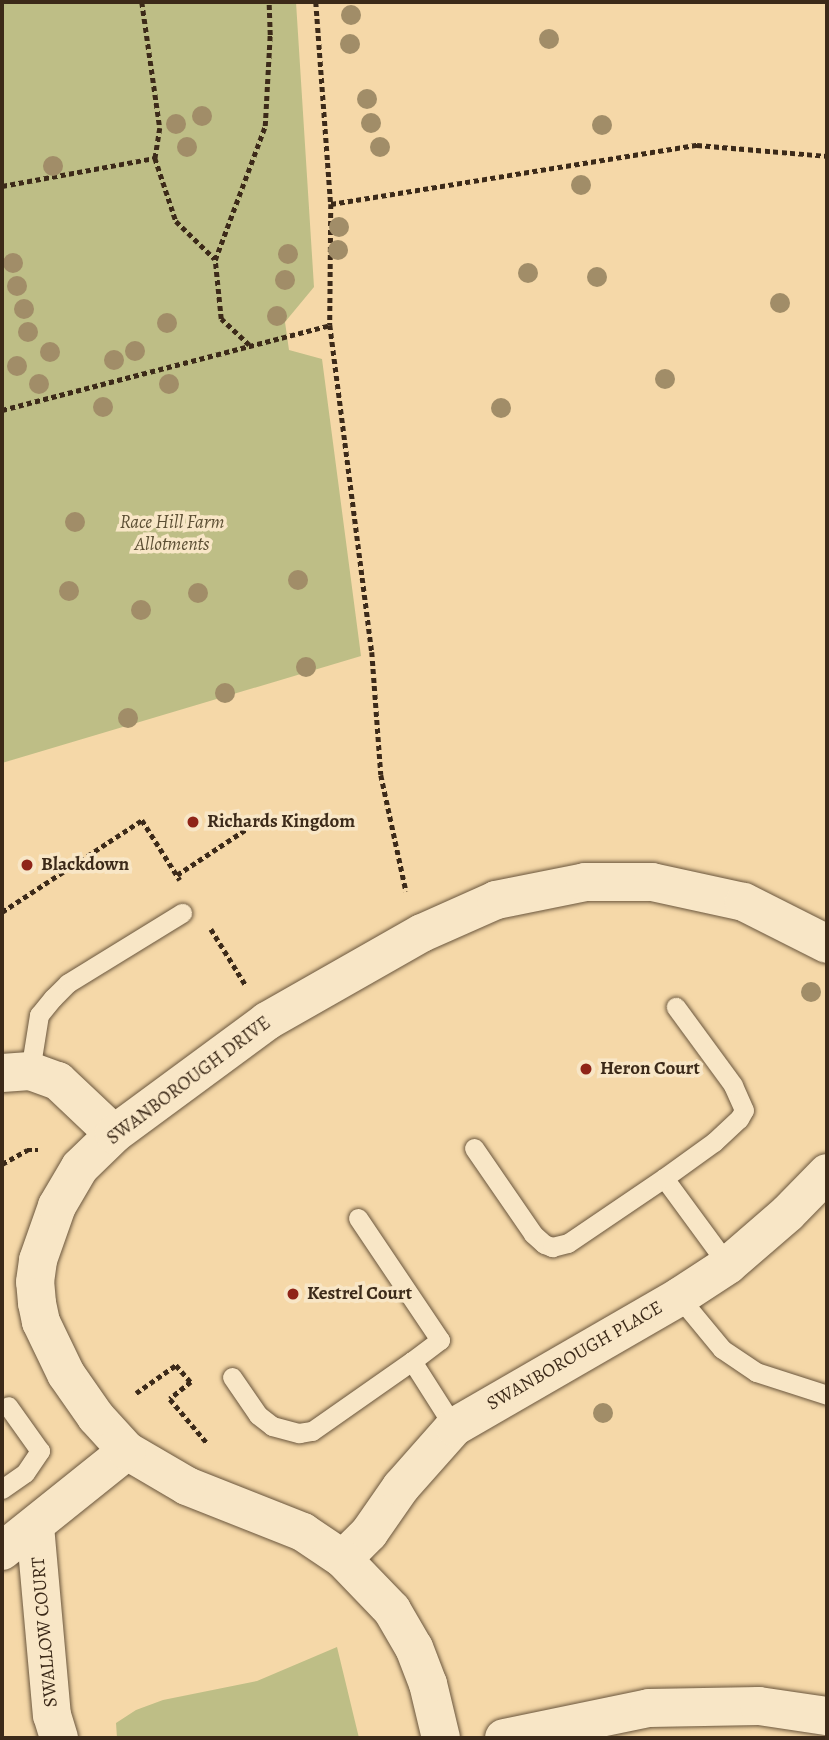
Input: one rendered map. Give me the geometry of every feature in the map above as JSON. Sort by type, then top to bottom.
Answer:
[{"type":"street","name":"SWANBOROUGH DRIVE","points":[[441,1738],[428,1684],[414,1648],[392,1610],[343,1559],[303,1532],[200,1493],[127,1451],[96,1417],[66,1374],[41,1322],[35,1282],[46,1233],[66,1188],[80,1167],[114,1134],[267,1021],[422,933],[496,900],[584,882],[652,882],[744,902],[827,944]]},
{"type":"street","points":[[16,1072],[58,1080],[114,1134]]},
{"type":"street","name":"SWANBOROUGH PLACE","points":[[343,1559],[369,1533],[401,1487],[454,1427],[679,1297],[728,1265],[788,1213],[827,1173]]},
{"type":"street","points":[[2,1551],[127,1451]]},
{"type":"street","name":"SWALLOW COURT","points":[[35,1526],[52,1715],[59,1738]]},
{"type":"street","points":[[504,1738],[649,1707],[759,1706],[827,1716]]},
{"type":"lane","points":[[16,1072],[39,1015],[68,983],[182,913]]},
{"type":"lane","points":[[474,1149],[533,1234],[552,1247],[568,1243],[664,1178],[714,1142],[739,1119],[744,1110],[733,1085],[676,1007]]},
{"type":"lane","points":[[664,1178],[728,1265]]},
{"type":"lane","points":[[232,1377],[258,1415],[272,1426],[299,1433],[312,1431],[440,1340],[358,1218]]},
{"type":"lane","points":[[679,1297],[722,1349],[756,1372],[827,1395]]},
{"type":"lane","points":[[412,1360],[454,1427]]},
{"type":"lane","points":[[2,1489],[26,1473],[40,1451],[8,1406]]},
{"type":"path","points":[[142,2],[160,128],[155,158],[176,221],[215,260]]},
{"type":"path","points":[[249,345],[221,319],[215,260],[265,126],[269,2]]},
{"type":"path","points":[[316,2],[331,204],[330,325],[372,652],[381,775],[409,906],[422,933]]},
{"type":"path","points":[[331,204],[697,145],[827,156]]},
{"type":"path","points":[[2,186],[155,158]]},
{"type":"path","points":[[2,410],[330,325]]},
{"type":"path","points":[[177,875],[246,830]]},
{"type":"path","points":[[148,1385],[176,1366],[191,1381],[170,1399],[210,1447],[200,1493]]},
{"type":"green space","name":"Race Hill Farm Allotments","points":[[2,2],[296,2],[314,287],[285,322],[289,350],[322,359],[361,656],[2,763]]},
{"type":"green space","points":[[337,1647],[359,1738],[117,1738],[116,1723],[136,1710],[163,1700],[257,1681]]},
{"type":"place","name":"Richards Kingdom","points":[[193,822]]},
{"type":"place","name":"Blackdown","points":[[27,865]]},
{"type":"place","name":"Heron Court","points":[[586,1069]]},
{"type":"place","name":"Kestrel Court","points":[[293,1294]]}]
